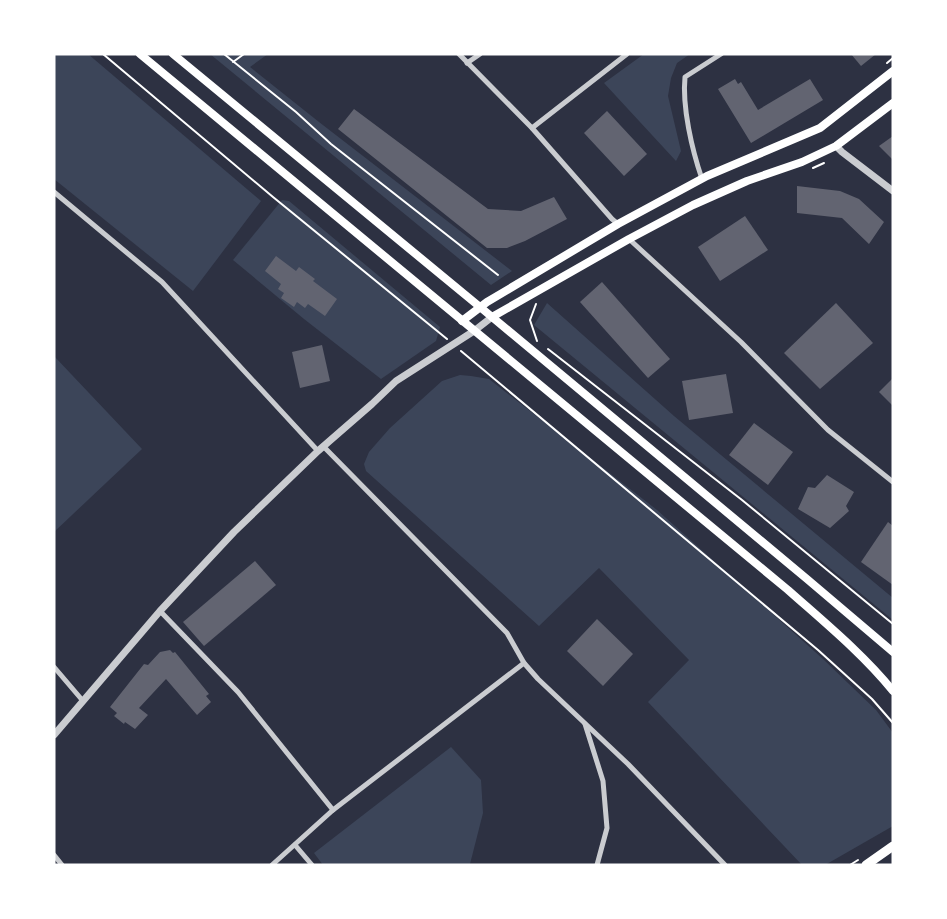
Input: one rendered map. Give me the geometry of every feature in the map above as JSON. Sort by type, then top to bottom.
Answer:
[{"type":"highway","points":[[866,865],[893,846]]},
{"type":"main road","points":[[140,54],[788,590],[843,639],[893,691]]},
{"type":"main road","points":[[173,54],[893,652]]},
{"type":"main road","points":[[462,321],[480,307],[618,224],[702,179],[820,128],[893,71]]},
{"type":"main road","points":[[492,317],[629,238],[693,205],[747,181],[802,162],[836,146],[893,103]]},
{"type":"street","points":[[459,54],[532,128],[618,224]]},
{"type":"street","points":[[468,63],[480,54]]},
{"type":"street","points":[[532,128],[627,54]]},
{"type":"street","points":[[702,179],[687,117],[683,91],[685,77],[721,54]]},
{"type":"street","points":[[836,146],[893,190]]},
{"type":"street","points":[[54,192],[162,282],[321,448],[507,633],[524,663],[538,679],[628,764],[725,865]]},
{"type":"street","points":[[629,238],[741,342],[828,430],[893,482]]},
{"type":"street","points":[[54,735],[160,611],[234,532],[321,448],[396,381],[492,317]]},
{"type":"street","points":[[160,611],[238,692],[333,810]]},
{"type":"street","points":[[272,865],[333,810],[524,663]]},
{"type":"street","points":[[54,667],[83,701]]},
{"type":"street","points":[[585,723],[603,782],[607,828],[597,865]]},
{"type":"street","points":[[295,845],[312,865]]},
{"type":"street","points":[[54,855],[62,865]]},
{"type":"path","points":[[103,54],[818,650],[872,699],[893,723]]},
{"type":"path","points":[[224,54],[296,112],[331,144],[498,275]]},
{"type":"path","points":[[233,62],[244,54]]},
{"type":"path","points":[[808,170],[826,162]]},
{"type":"path","points":[[528,334],[538,342],[530,320],[537,301]]},
{"type":"path","points":[[547,349],[742,500],[893,624]]},
{"type":"shaded area","points":[[54,54],[88,54],[261,201],[193,291],[54,179]]},
{"type":"shaded area","points":[[210,54],[268,54],[250,67],[512,271],[491,285]]},
{"type":"shaded area","points":[[644,54],[690,54],[677,63],[671,78],[668,96],[681,151],[676,161],[604,83]]},
{"type":"shaded area","points":[[282,200],[289,201],[440,327],[436,341],[381,379],[233,260]]},
{"type":"shaded area","points":[[547,303],[674,416],[893,598],[893,620],[534,325]]},
{"type":"shaded area","points":[[54,356],[142,449],[54,532]]},
{"type":"shaded area","points":[[460,375],[489,379],[657,510],[823,659],[876,710],[893,733],[893,826],[825,865],[802,865],[648,702],[689,660],[599,568],[539,626],[366,471],[364,464],[369,452],[390,428],[442,381]]},
{"type":"shaded area","points":[[451,747],[481,780],[483,813],[470,864],[323,865],[314,853]]},
{"type":"building","points":[[851,54],[876,54],[861,66]]},
{"type":"building","points":[[735,79],[738,84],[741,82],[758,110],[810,79],[823,100],[751,143],[718,89]]},
{"type":"building","points":[[354,109],[488,209],[521,211],[554,197],[567,219],[507,248],[487,248],[338,129]]},
{"type":"building","points":[[607,111],[647,154],[624,176],[584,133]]},
{"type":"building","points":[[893,136],[893,160],[879,146]]},
{"type":"building","points":[[797,186],[840,191],[859,199],[884,222],[869,244],[842,218],[797,213]]},
{"type":"building","points":[[745,216],[768,250],[720,281],[698,247]]},
{"type":"building","points":[[276,256],[296,271],[299,267],[337,299],[325,316],[308,304],[305,308],[297,302],[294,307],[281,298],[284,293],[278,289],[281,284],[265,271]]},
{"type":"building","points":[[602,282],[670,359],[648,378],[580,302]]},
{"type":"building","points":[[836,303],[873,343],[820,389],[784,353]]},
{"type":"building","points":[[322,345],[330,381],[300,388],[292,352]]},
{"type":"building","points":[[726,374],[733,413],[689,420],[682,381]]},
{"type":"building","points":[[893,378],[893,406],[879,392]]},
{"type":"building","points":[[754,423],[793,452],[768,485],[729,455]]},
{"type":"building","points":[[827,475],[854,492],[846,506],[849,511],[830,528],[798,509],[808,487],[815,488]]},
{"type":"building","points":[[888,522],[893,526],[893,585],[861,562]]},
{"type":"building","points":[[255,561],[276,585],[204,646],[183,622]]},
{"type":"building","points":[[597,619],[633,654],[603,686],[567,651]]},
{"type":"building","points":[[170,650],[175,652],[209,694],[206,696],[211,702],[197,715],[166,679],[139,708],[148,715],[135,729],[125,722],[124,724],[114,716],[117,713],[110,707],[144,664],[148,665],[160,652]]}]
